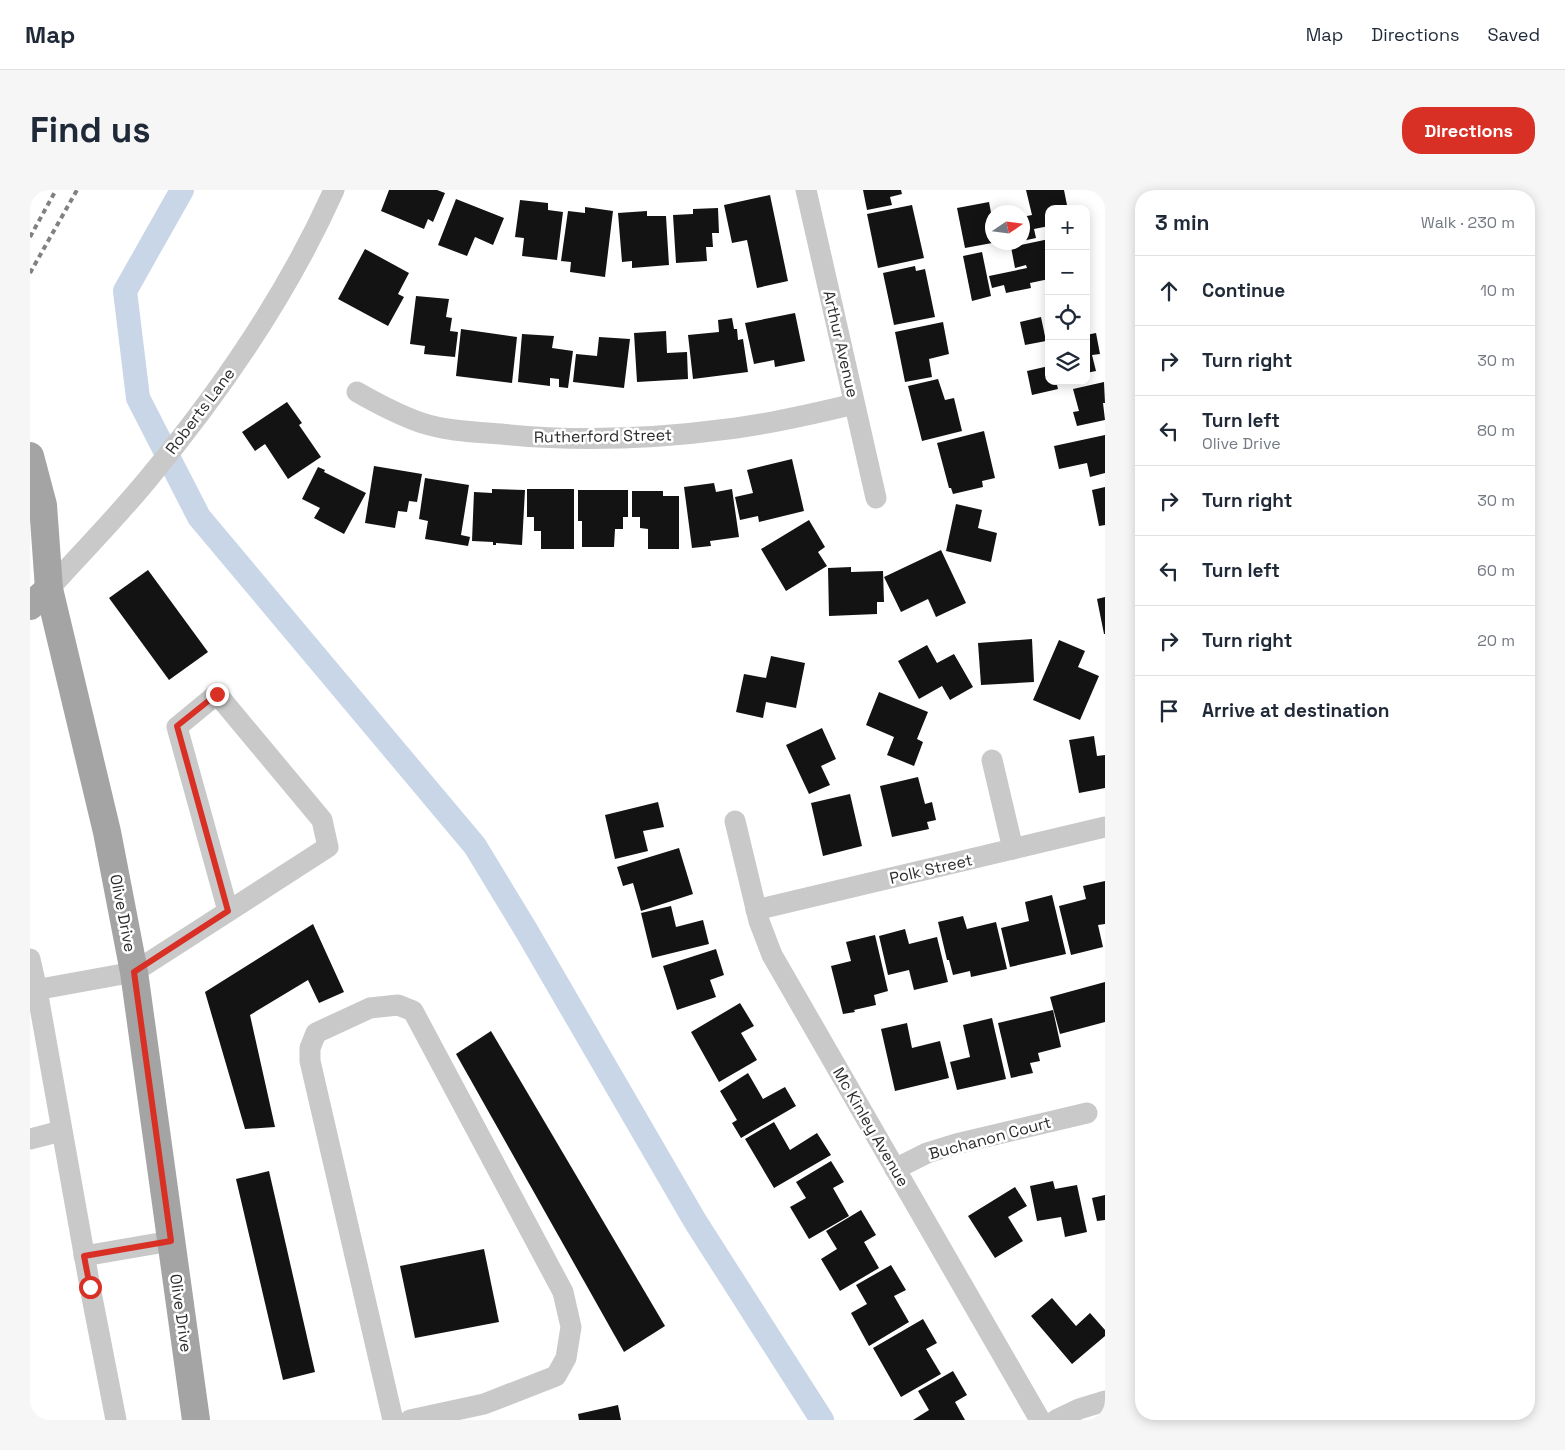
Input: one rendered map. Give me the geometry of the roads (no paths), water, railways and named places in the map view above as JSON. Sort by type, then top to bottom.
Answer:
[{"type":"main road","name":"Olive Drive","points":[[30,456],[43,506],[36,590],[107,832],[134,972],[196,1420]]},
{"type":"street","name":"Roberts Lane","points":[[36,590],[147,480],[238,362],[283,290],[323,215],[334,190]]},
{"type":"street","name":"Arthur Avenue","points":[[806,190],[876,498]]},
{"type":"street","name":"Rutherford Street","points":[[358,392],[388,410],[421,423],[461,430],[528,437],[595,439],[663,437],[730,429],[854,404]]},
{"type":"street","points":[[33,991],[134,972],[328,847],[322,820],[217,694],[177,726],[228,911]]},
{"type":"street","points":[[992,760],[1013,849]]},
{"type":"street","name":"Mc Kinley Avenue","points":[[735,821],[756,910],[772,955],[1040,1420]]},
{"type":"street","name":"Polk Street","points":[[756,910],[1105,828]]},
{"type":"street","points":[[30,959],[33,991],[116,1420]]},
{"type":"street","points":[[393,1420],[310,1061],[310,1048],[316,1033],[370,1008],[398,1004],[413,1011],[442,1065],[563,1292],[571,1327],[566,1358],[556,1376],[484,1404],[410,1420]]},
{"type":"street","name":"Buchanon Court","points":[[895,1169],[927,1153],[956,1144],[1087,1113]]},
{"type":"street","points":[[30,1138],[61,1131]]},
{"type":"street","points":[[84,1256],[171,1241]]},
{"type":"street","points":[[1056,1420],[1079,1409],[1105,1401]]},
{"type":"waterway","points":[[182,190],[125,291],[138,398],[199,517],[475,846],[695,1221],[822,1420]]},
{"type":"railway","points":[[30,237],[56,190]]},
{"type":"railway","points":[[30,273],[77,190]]}]
